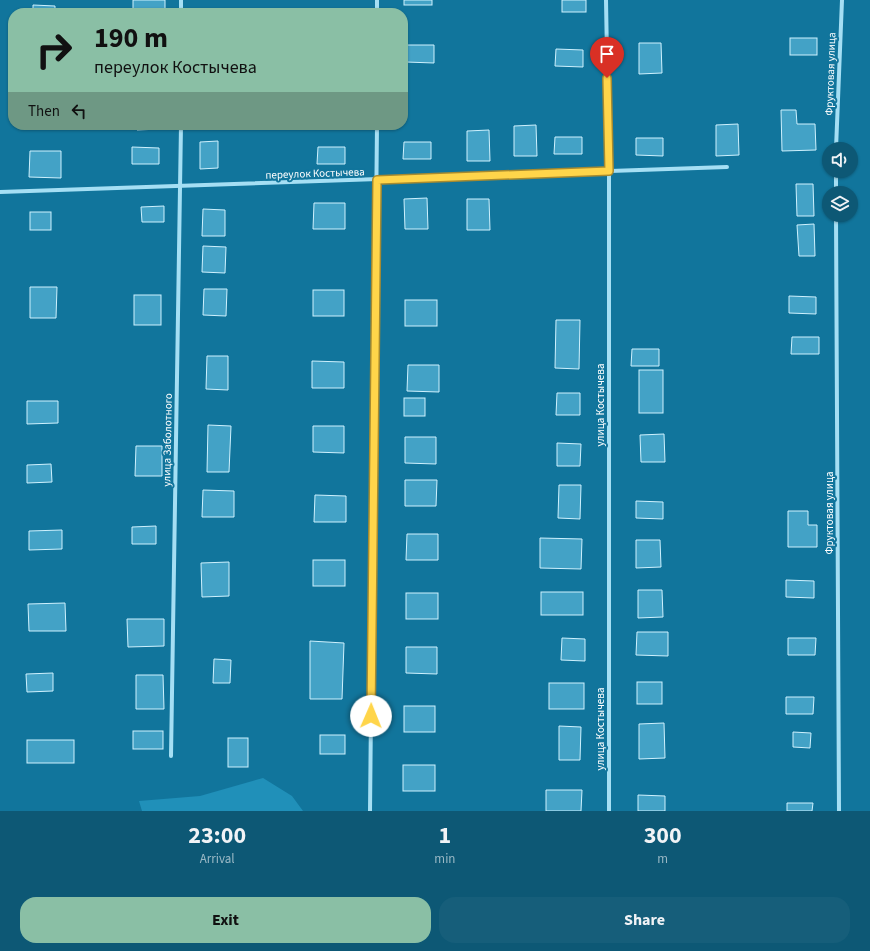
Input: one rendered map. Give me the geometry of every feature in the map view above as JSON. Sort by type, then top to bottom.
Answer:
[{"type":"street","name":"улица Костычева","points":[[606,0],[609,171],[609,811]]},
{"type":"street","name":"Фруктовая улица","points":[[836,142],[842,0]]},
{"type":"street","name":"улица Заболотного","points":[[171,756],[181,130]]},
{"type":"street","points":[[370,811],[377,130]]},
{"type":"street","name":"переулок Костычева","points":[[0,192],[377,180],[727,166]]},
{"type":"street","name":"Фруктовая улица","points":[[836,222],[839,811]]},
{"type":"shaded area","points":[[263,778],[292,796],[303,811],[142,811],[139,801],[200,796]]},
{"type":"building","points":[[133,0],[165,0],[165,8],[133,8]]},
{"type":"building","points":[[404,0],[432,0],[432,5],[404,5]]},
{"type":"building","points":[[562,0],[586,0],[586,12],[562,12]]},
{"type":"building","points":[[33,5],[55,6],[55,8],[33,8]]},
{"type":"building","points":[[790,38],[817,38],[817,55],[790,55]]},
{"type":"building","points":[[639,43],[661,43],[662,73],[639,74]]},
{"type":"building","points":[[408,45],[434,45],[434,63],[408,62]]},
{"type":"building","points":[[556,49],[583,50],[583,67],[555,66]]},
{"type":"building","points":[[781,110],[796,110],[797,124],[815,124],[816,150],[782,151]]},
{"type":"building","points":[[738,124],[739,155],[716,156],[716,125]]},
{"type":"building","points":[[536,125],[537,156],[514,156],[514,126]]},
{"type":"building","points":[[489,130],[490,161],[467,161],[467,131]]},
{"type":"building","points":[[555,137],[582,137],[582,154],[554,154]]},
{"type":"building","points":[[636,138],[663,138],[663,156],[636,155]]},
{"type":"building","points":[[218,141],[218,168],[200,169],[200,142]]},
{"type":"building","points":[[404,142],[431,142],[431,159],[403,159]]},
{"type":"building","points":[[132,147],[159,148],[159,164],[132,164]]},
{"type":"building","points":[[318,147],[345,147],[345,164],[317,164]]},
{"type":"building","points":[[30,151],[61,151],[61,178],[29,177]]},
{"type":"building","points":[[796,184],[813,184],[814,216],[797,216]]},
{"type":"building","points":[[427,198],[428,229],[405,229],[404,199]]},
{"type":"building","points":[[467,199],[489,199],[490,230],[467,230]]},
{"type":"building","points":[[314,203],[345,203],[345,229],[313,229]]},
{"type":"building","points":[[164,206],[164,222],[142,222],[141,207]]},
{"type":"building","points":[[203,209],[225,210],[225,236],[202,236]]},
{"type":"building","points":[[30,212],[51,212],[51,230],[30,230]]},
{"type":"building","points":[[814,224],[815,256],[799,256],[797,225]]},
{"type":"building","points":[[203,246],[226,247],[225,273],[202,272]]},
{"type":"building","points":[[30,287],[57,287],[56,318],[30,318]]},
{"type":"building","points":[[204,289],[227,289],[226,316],[203,315]]},
{"type":"building","points":[[313,290],[344,290],[344,316],[313,316]]},
{"type":"building","points":[[134,295],[161,295],[161,325],[134,325]]},
{"type":"building","points":[[789,296],[816,297],[816,314],[789,313]]},
{"type":"building","points":[[405,300],[437,300],[437,326],[405,326]]},
{"type":"building","points":[[556,320],[580,320],[579,369],[555,368]]},
{"type":"building","points":[[792,337],[819,337],[819,354],[791,354]]},
{"type":"building","points":[[632,349],[659,349],[659,366],[631,366]]},
{"type":"building","points":[[207,356],[228,356],[228,390],[206,389]]},
{"type":"building","points":[[312,361],[344,362],[344,388],[312,388]]},
{"type":"building","points":[[408,365],[439,365],[439,392],[407,391]]},
{"type":"building","points":[[639,370],[663,370],[663,413],[639,413]]},
{"type":"building","points":[[557,393],[580,393],[580,415],[556,415]]},
{"type":"building","points":[[404,398],[425,398],[425,416],[404,416]]},
{"type":"building","points":[[27,401],[58,401],[58,423],[27,424]]},
{"type":"building","points":[[208,425],[231,426],[229,472],[207,472]]},
{"type":"building","points":[[313,426],[344,426],[344,453],[313,452]]},
{"type":"building","points":[[664,434],[665,462],[641,462],[640,435]]},
{"type":"building","points":[[405,437],[436,437],[436,464],[405,463]]},
{"type":"building","points":[[557,443],[581,444],[580,466],[557,466]]},
{"type":"building","points":[[136,446],[162,446],[162,476],[135,476]]},
{"type":"building","points":[[51,464],[52,482],[27,483],[27,465]]},
{"type":"building","points":[[405,480],[437,480],[436,506],[405,506]]},
{"type":"building","points":[[559,485],[581,485],[580,519],[558,518]]},
{"type":"building","points":[[203,490],[234,491],[234,517],[202,517]]},
{"type":"building","points":[[315,495],[346,496],[346,522],[314,522]]},
{"type":"building","points":[[636,501],[663,502],[663,519],[636,518]]},
{"type":"building","points":[[788,511],[808,511],[808,525],[817,525],[817,547],[788,547]]},
{"type":"building","points":[[156,526],[156,544],[132,544],[132,527]]},
{"type":"building","points":[[62,530],[62,549],[29,550],[29,531]]},
{"type":"building","points":[[407,534],[438,534],[438,560],[406,560]]},
{"type":"building","points":[[540,538],[582,539],[581,569],[540,568]]},
{"type":"building","points":[[636,540],[660,540],[661,567],[636,568]]},
{"type":"building","points":[[313,560],[345,560],[345,586],[313,586]]},
{"type":"building","points":[[229,562],[229,596],[202,597],[201,563]]},
{"type":"building","points":[[786,580],[814,581],[814,598],[786,597]]},
{"type":"building","points":[[638,590],[662,590],[663,617],[638,618]]},
{"type":"building","points":[[541,592],[583,592],[583,615],[541,615]]},
{"type":"building","points":[[406,593],[438,593],[438,619],[406,619]]},
{"type":"building","points":[[65,603],[66,631],[29,631],[28,604]]},
{"type":"building","points":[[127,619],[164,619],[164,646],[128,647]]},
{"type":"building","points":[[637,632],[668,632],[668,656],[636,655]]},
{"type":"building","points":[[562,638],[585,639],[585,661],[561,660]]},
{"type":"building","points":[[788,638],[816,638],[815,655],[788,655]]},
{"type":"building","points":[[310,641],[344,643],[342,699],[310,699]]},
{"type":"building","points":[[406,647],[437,647],[437,674],[406,673]]},
{"type":"building","points":[[214,659],[231,660],[230,683],[213,683]]},
{"type":"building","points":[[53,673],[53,691],[27,692],[26,674]]},
{"type":"building","points":[[136,675],[163,675],[164,709],[136,709]]},
{"type":"building","points":[[637,682],[662,682],[662,704],[637,704]]},
{"type":"building","points":[[549,683],[584,683],[584,709],[549,709]]},
{"type":"building","points":[[786,697],[814,697],[813,714],[786,714]]},
{"type":"building","points":[[404,706],[435,706],[435,732],[404,732]]},
{"type":"building","points":[[664,723],[665,758],[639,759],[639,724]]},
{"type":"building","points":[[559,726],[581,727],[580,760],[559,760]]},
{"type":"building","points":[[133,731],[163,731],[163,749],[133,749]]},
{"type":"building","points":[[793,732],[811,733],[810,748],[793,747]]},
{"type":"building","points":[[320,735],[345,735],[345,754],[320,754]]},
{"type":"building","points":[[228,738],[248,738],[248,767],[228,767]]},
{"type":"building","points":[[27,740],[74,740],[74,763],[27,763]]},
{"type":"building","points":[[403,765],[435,765],[435,791],[403,791]]},
{"type":"building","points":[[546,790],[582,790],[581,811],[546,811]]},
{"type":"building","points":[[638,795],[665,796],[665,811],[638,811]]},
{"type":"building","points":[[787,803],[813,803],[812,811],[787,811]]},
{"type":"route","points":[[371,716],[377,180],[609,171],[607,78]]}]
